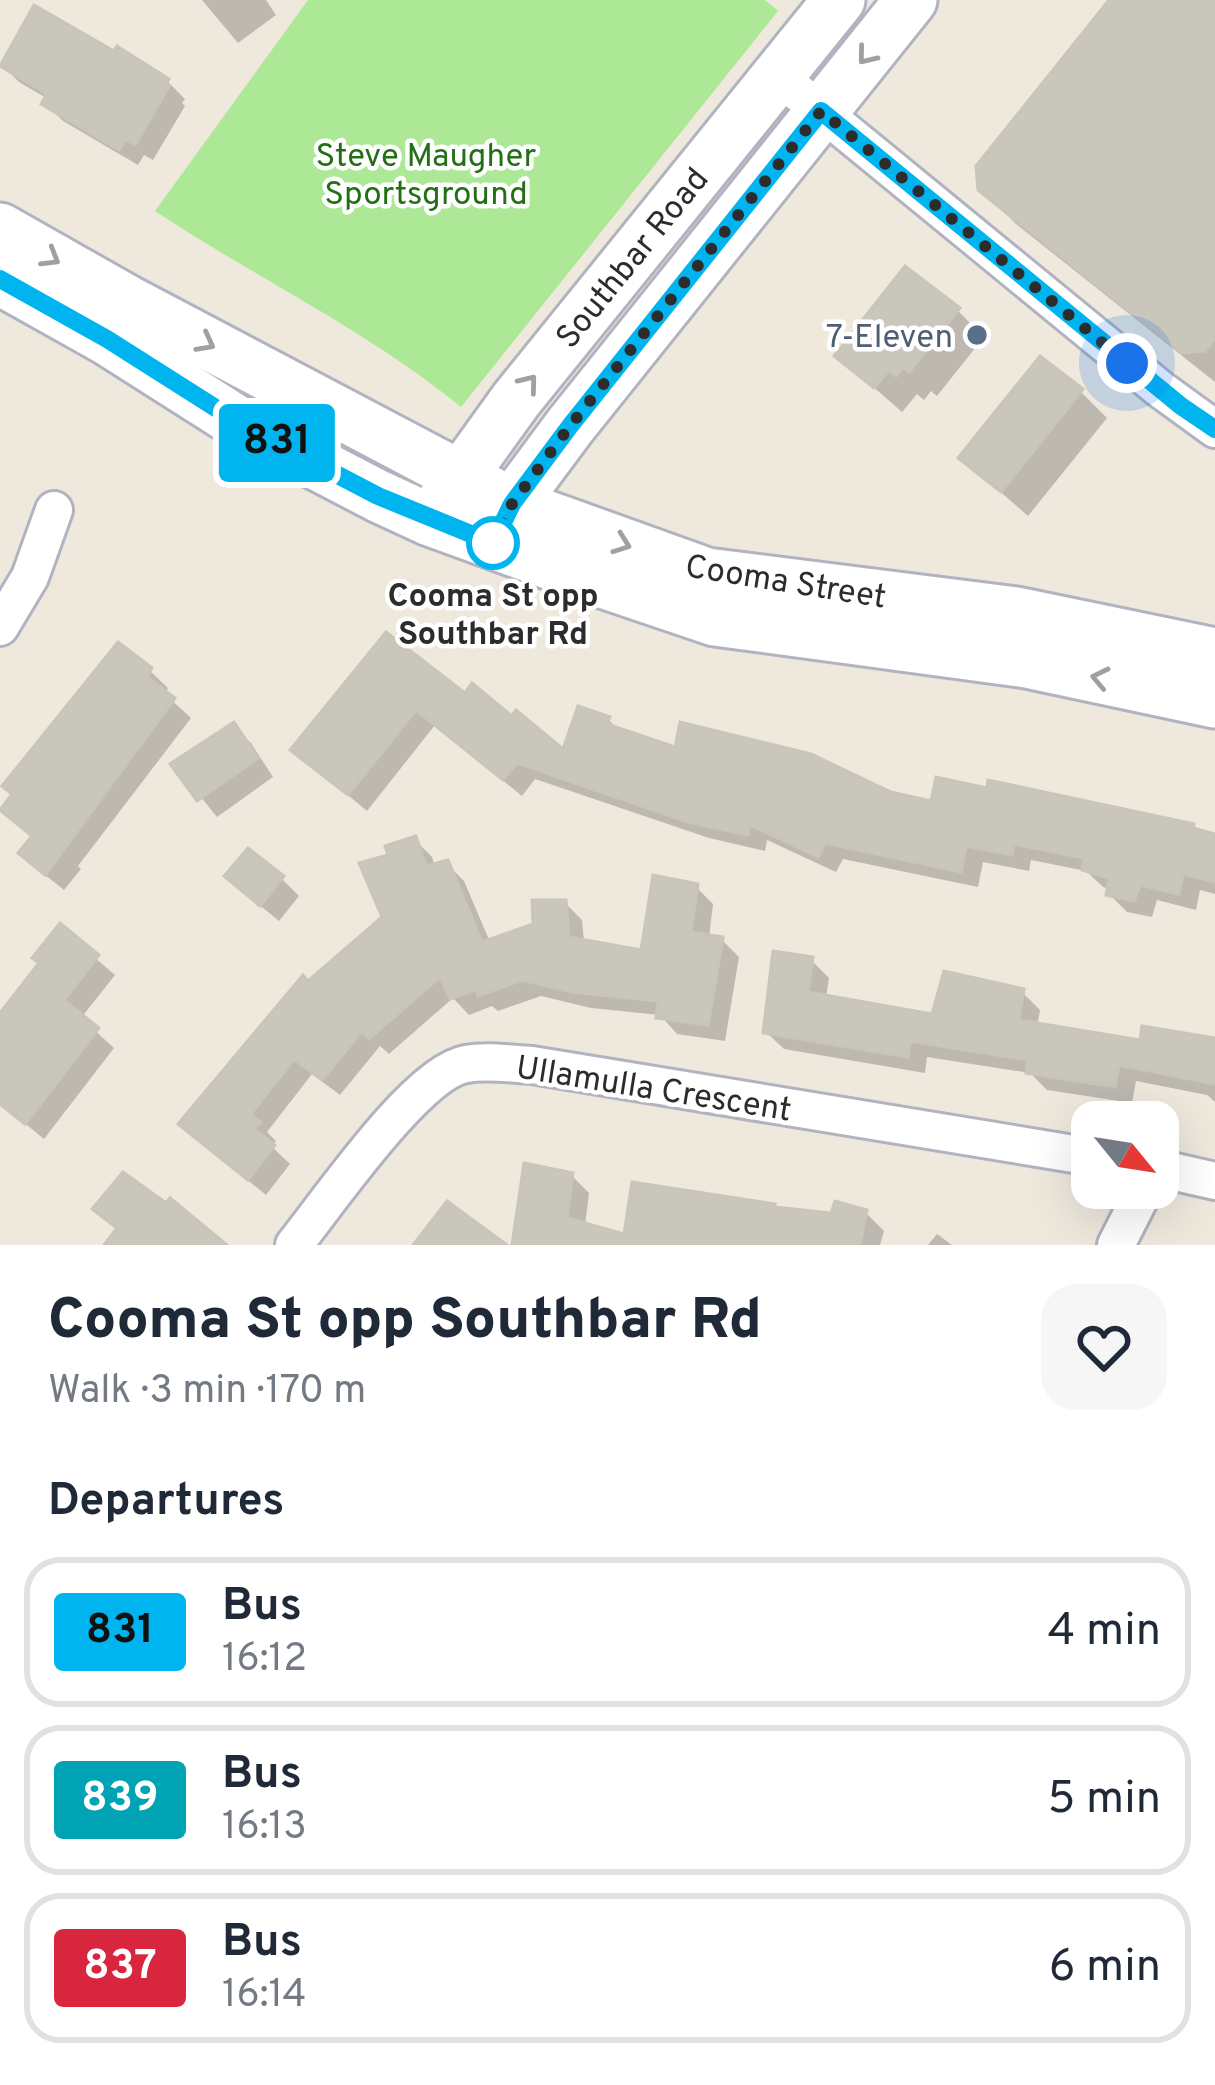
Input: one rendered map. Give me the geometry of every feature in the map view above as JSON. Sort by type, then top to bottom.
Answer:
[{"type":"main road","name":"Southbar Road","points":[[430,520],[516,400],[839,0]]},
{"type":"main road","name":"Southbar Road","points":[[502,524],[910,0]]},
{"type":"main road","name":"Cooma Street","points":[[0,229],[244,426],[430,520],[502,524],[707,574],[1016,613],[1215,654]]},
{"type":"main road","name":"Cooma Street","points":[[0,279],[117,320],[460,478],[502,524],[715,620],[1027,662],[1215,702]]},
{"type":"street","points":[[778,76],[1215,429]]},
{"type":"street","points":[[0,627],[30,577],[53,509]]},
{"type":"street","name":"Ullamulla Crescent","points":[[294,1245],[401,1111],[435,1078],[463,1064],[532,1065],[1071,1154]]},
{"type":"street","points":[[1179,1173],[1215,1181]]},
{"type":"street","points":[[1116,1245],[1134,1209]]},
{"type":"green space","name":"Steve Maugher Sportsground","points":[[308,0],[765,0],[778,11],[461,407],[350,329],[155,211]]},
{"type":"building","points":[[1109,0],[1215,0],[1215,338],[1205,351],[1182,353],[978,190],[976,166]]},
{"type":"building","points":[[34,5],[114,51],[117,46],[169,79],[135,145],[126,139],[119,150],[41,104],[47,94],[0,66]]},
{"type":"building","points":[[905,266],[960,308],[909,372],[903,367],[896,376],[889,370],[874,388],[834,356]]},
{"type":"building","points":[[1040,356],[1083,389],[1001,492],[958,458]]},
{"type":"building","points":[[386,632],[465,693],[472,683],[512,716],[516,710],[563,749],[578,706],[610,717],[607,724],[675,747],[680,722],[811,754],[891,792],[931,801],[936,777],[987,788],[988,780],[1194,824],[1193,828],[1215,834],[1215,882],[1183,874],[1179,894],[1140,885],[1134,901],[1106,895],[1109,878],[1082,870],[1084,858],[1014,844],[1012,855],[966,846],[961,872],[825,843],[818,857],[750,825],[748,835],[688,822],[517,763],[503,780],[416,710],[348,795],[290,750]]},
{"type":"building","points":[[118,642],[152,668],[147,677],[175,698],[45,875],[18,853],[32,836],[0,810],[12,794],[2,786]]},
{"type":"building","points":[[234,722],[258,758],[197,801],[170,764]]},
{"type":"building","points":[[416,836],[426,866],[448,860],[482,942],[533,924],[532,900],[566,900],[569,937],[641,950],[653,875],[698,884],[691,932],[723,937],[708,1025],[656,1018],[658,1001],[572,992],[522,980],[478,996],[477,989],[450,999],[440,977],[369,1039],[362,1031],[322,1080],[294,1059],[251,1114],[261,1122],[254,1129],[275,1145],[248,1180],[178,1124],[303,975],[308,981],[382,917],[359,863],[388,855],[385,846]]},
{"type":"building","points":[[248,848],[284,876],[260,906],[224,876]]},
{"type":"building","points":[[60,923],[99,955],[64,1000],[99,1028],[25,1124],[0,1104],[0,1013],[39,963],[32,958]]},
{"type":"building","points":[[773,951],[813,957],[808,992],[932,1014],[944,971],[1024,989],[1019,1020],[1140,1040],[1142,1026],[1215,1038],[1215,1084],[1119,1065],[1115,1087],[1026,1073],[1028,1060],[910,1041],[908,1057],[763,1033]]},
{"type":"building","points":[[524,1163],[573,1173],[567,1218],[624,1234],[632,1182],[774,1207],[831,1213],[835,1201],[867,1210],[860,1245],[512,1245]]},
{"type":"building","points":[[123,1172],[166,1203],[170,1198],[227,1245],[104,1245],[117,1228],[92,1209]]},
{"type":"building","points":[[447,1201],[507,1245],[413,1245]]},
{"type":"bus line","name":"831","points":[[0,279],[107,339],[244,426],[378,496],[493,543],[512,504],[570,426],[821,111],[1215,429]]},
{"type":"place","name":"7-Eleven","points":[[977,335]]},
{"type":"place","name":"Cooma St opp Southbar Rd","points":[[493,543]]},
{"type":"route","points":[[493,543],[512,504],[570,426],[821,111],[1127,363]]}]
